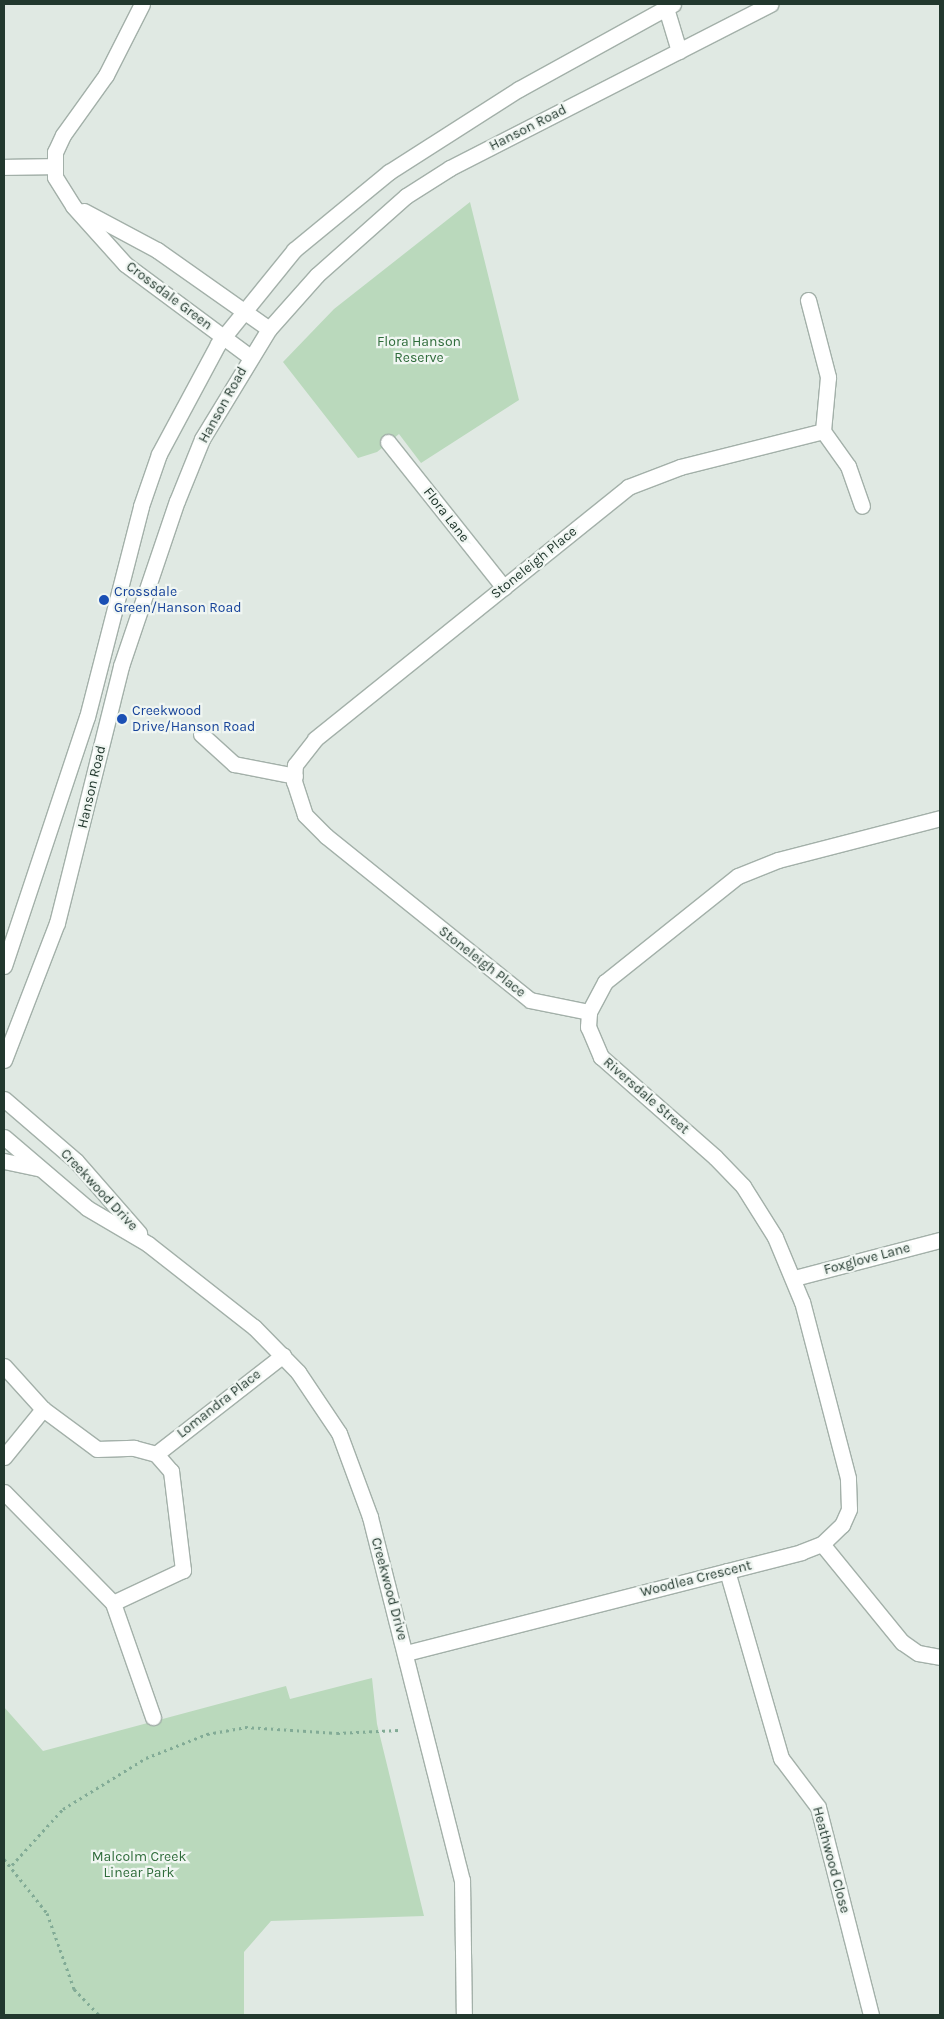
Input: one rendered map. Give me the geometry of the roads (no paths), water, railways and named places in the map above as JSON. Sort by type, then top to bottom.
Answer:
[{"type":"street","points":[[4,167],[54,166],[63,135],[106,75],[142,4]]},
{"type":"street","name":"Hanson Road","points":[[4,1060],[56,923],[121,666],[148,583],[202,439],[250,357],[269,329],[316,275],[406,196],[450,168],[770,4]]},
{"type":"street","points":[[668,5],[679,51]]},
{"type":"street","name":"Hanson Road","points":[[4,966],[82,736],[159,454],[223,337],[243,310],[294,250],[389,172],[519,89],[668,5]]},
{"type":"street","name":"Crossdale Green","points":[[54,166],[61,191],[125,264],[250,357]]},
{"type":"street","name":"Crossdale Green","points":[[73,206],[157,250],[269,329]]},
{"type":"street","points":[[808,300],[828,377],[824,431],[848,466],[862,506]]},
{"type":"street","name":"Stoneleigh Place","points":[[589,1012],[544,1005],[513,989],[319,830],[305,816],[295,776],[295,766],[315,739],[628,487],[680,467],[824,431]]},
{"type":"street","name":"Flora Lane","points":[[388,442],[504,588]]},
{"type":"street","points":[[201,734],[234,764],[295,776]]},
{"type":"street","points":[[589,1012],[605,982],[738,876],[778,860],[940,818]]},
{"type":"street","name":"Riversdale Street","points":[[589,1012],[588,1027],[601,1057],[743,1186],[776,1237],[794,1278],[850,1494],[842,1525],[822,1544]]},
{"type":"street","name":"Creekwood Drive","points":[[4,1099],[76,1161],[148,1244]]},
{"type":"street","name":"Creekwood Drive","points":[[4,1137],[88,1208],[148,1244],[283,1355],[320,1402],[356,1473],[406,1653],[462,1880],[464,2015]]},
{"type":"street","name":"Creekwood Drive","points":[[4,1161],[39,1168]]},
{"type":"street","name":"Foxglove Lane","points":[[794,1278],[940,1240]]},
{"type":"street","name":"Lomandra Place","points":[[156,1454],[283,1355]]},
{"type":"street","points":[[4,1366],[43,1410],[97,1449],[134,1448],[156,1454],[171,1471],[183,1570],[113,1603]]},
{"type":"street","points":[[4,1457],[43,1410]]},
{"type":"street","points":[[4,1492],[113,1603],[153,1717]]},
{"type":"street","points":[[822,1544],[902,1642],[918,1653],[940,1657]]},
{"type":"street","name":"Woodlea Crescent","points":[[406,1653],[727,1571],[822,1544]]},
{"type":"street","name":"Heathwood Close","points":[[727,1571],[782,1758],[818,1806],[871,2015]]},
{"type":"place","name":"Crossdale Green/Hanson Road","points":[[104,600]]},
{"type":"place","name":"Creekwood Drive/Hanson Road","points":[[122,719]]},
{"type":"park label","name":"Flora Hanson Reserve","points":[[419,350]]},
{"type":"park label","name":"Malcolm Creek Linear Park","points":[[139,1865]]}]
